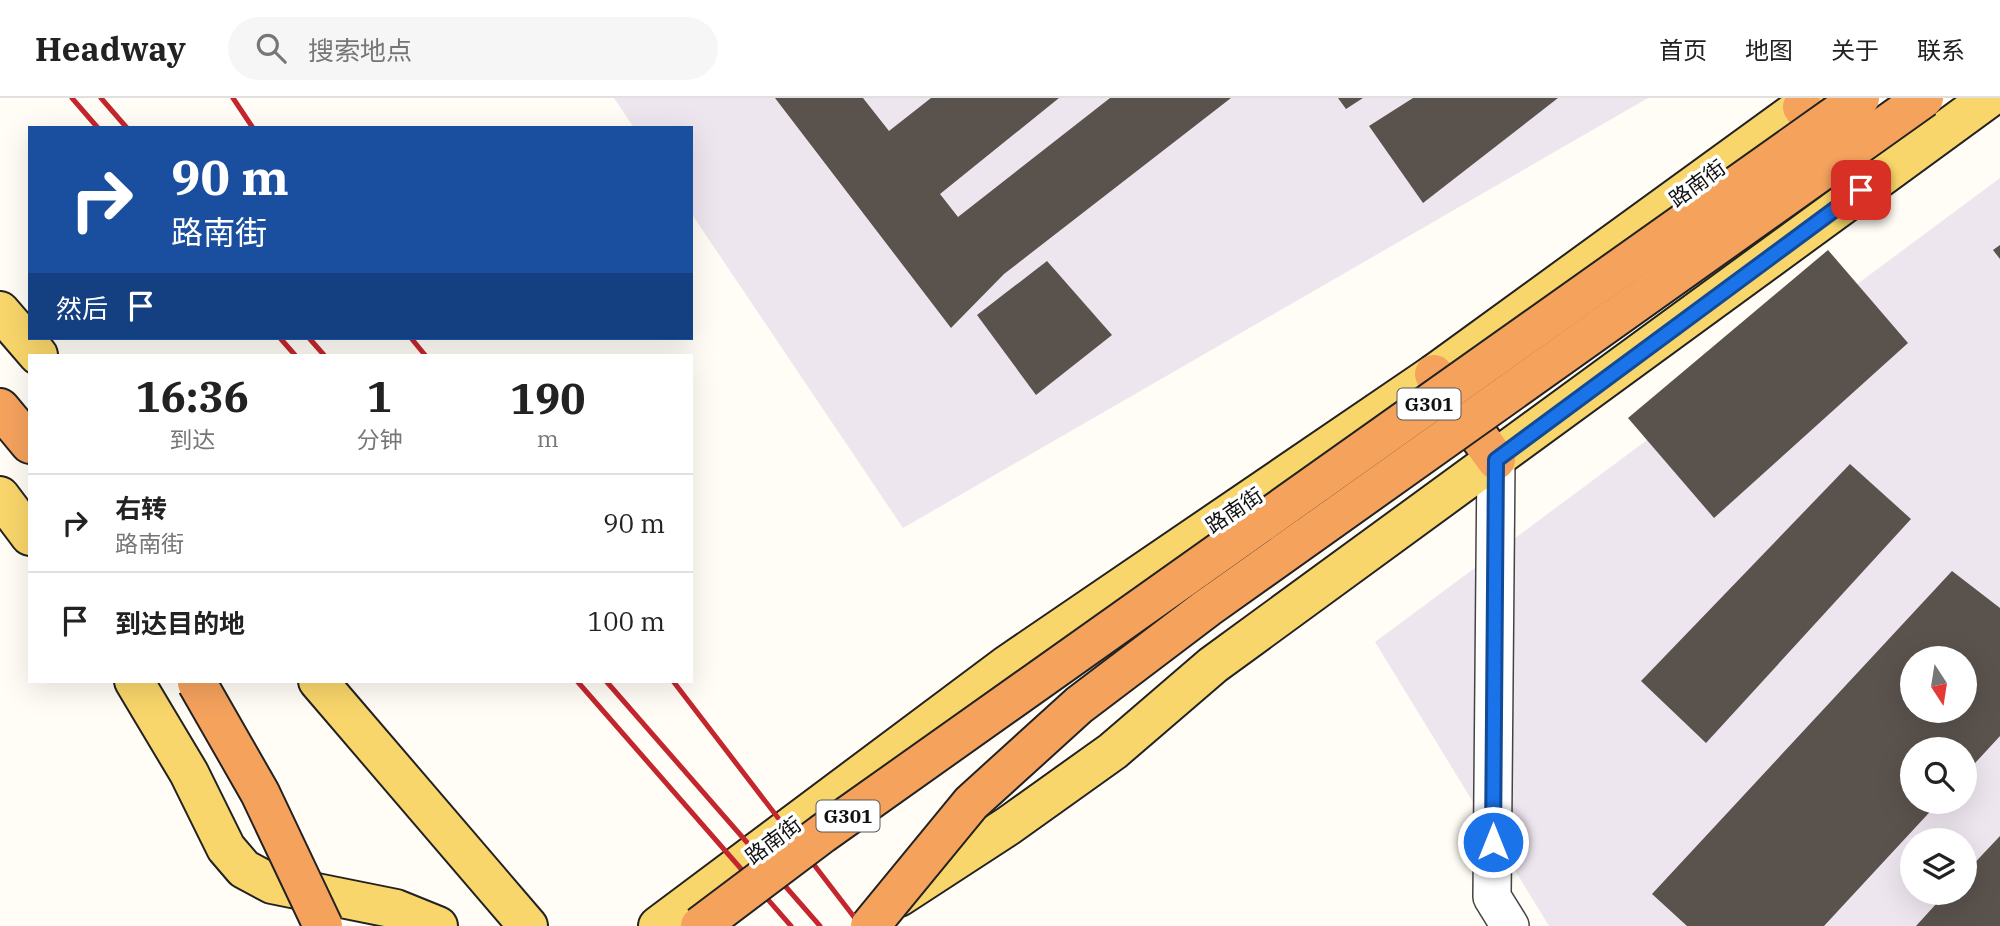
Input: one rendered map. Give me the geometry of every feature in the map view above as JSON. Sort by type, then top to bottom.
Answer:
[{"type":"highway","name":"G301","points":[[700,926],[822,834],[1860,98]]},
{"type":"highway","name":"G301","points":[[870,926],[971,803],[1079,705],[1207,608],[1924,98]]},
{"type":"highway","points":[[1808,102],[1861,190]]},
{"type":"highway","points":[[1434,374],[1496,460]]},
{"type":"highway","points":[[0,408],[28,442]]},
{"type":"highway","points":[[197,683],[260,793],[323,926]]},
{"type":"main road","points":[[865,926],[897,898],[1008,826],[1113,751],[1213,665],[1989,98]]},
{"type":"main road","name":"路南街","points":[[659,926],[1007,665],[1434,374],[1808,102]]},
{"type":"main road","points":[[0,311],[37,354]]},
{"type":"main road","points":[[0,496],[28,533]]},
{"type":"main road","points":[[135,683],[189,773],[226,848],[244,869],[272,884],[396,909],[438,926]]},
{"type":"main road","points":[[320,683],[528,926]]},
{"type":"street","points":[[1496,460],[1492,897],[1510,926]]},
{"type":"shaded area","points":[[614,98],[1648,98],[903,528],[693,216],[693,126],[633,126]]},
{"type":"shaded area","points":[[2000,178],[2000,926],[1549,926],[1375,642]]},
{"type":"building","points":[[775,98],[863,98],[889,131],[931,98],[1059,98],[940,194],[958,217],[1110,98],[1231,98],[1004,274],[951,328]]},
{"type":"building","points":[[1338,98],[1363,98],[1346,109]]},
{"type":"building","points":[[1413,98],[1558,98],[1423,203],[1369,126]]},
{"type":"building","points":[[2000,245],[2000,259],[1993,250]]},
{"type":"building","points":[[1828,250],[1908,343],[1714,518],[1628,418]]},
{"type":"building","points":[[1047,261],[1112,335],[1036,395],[977,315]]},
{"type":"building","points":[[1850,464],[1911,519],[1706,743],[1641,681]]},
{"type":"building","points":[[1952,571],[2000,608],[2000,736],[1977,761],[1977,737],[1900,737],[1900,814],[1928,814],[1915,828],[1900,828],[1900,844],[1824,926],[1687,926],[1652,894]]},
{"type":"building","points":[[2000,836],[2000,926],[1916,926],[1935,905],[1977,905],[1977,860]]},
{"type":"railway","points":[[72,98],[96,126]]},
{"type":"railway","points":[[101,98],[125,126]]},
{"type":"railway","points":[[233,98],[252,126]]},
{"type":"railway","points":[[282,340],[294,354]]},
{"type":"railway","points":[[311,340],[323,354]]},
{"type":"railway","points":[[413,340],[424,354]]},
{"type":"railway","points":[[579,683],[791,926]]},
{"type":"railway","points":[[608,683],[820,926]]},
{"type":"railway","points":[[675,683],[861,926]]},
{"type":"route","points":[[1493,842],[1496,460],[1861,190]]}]
